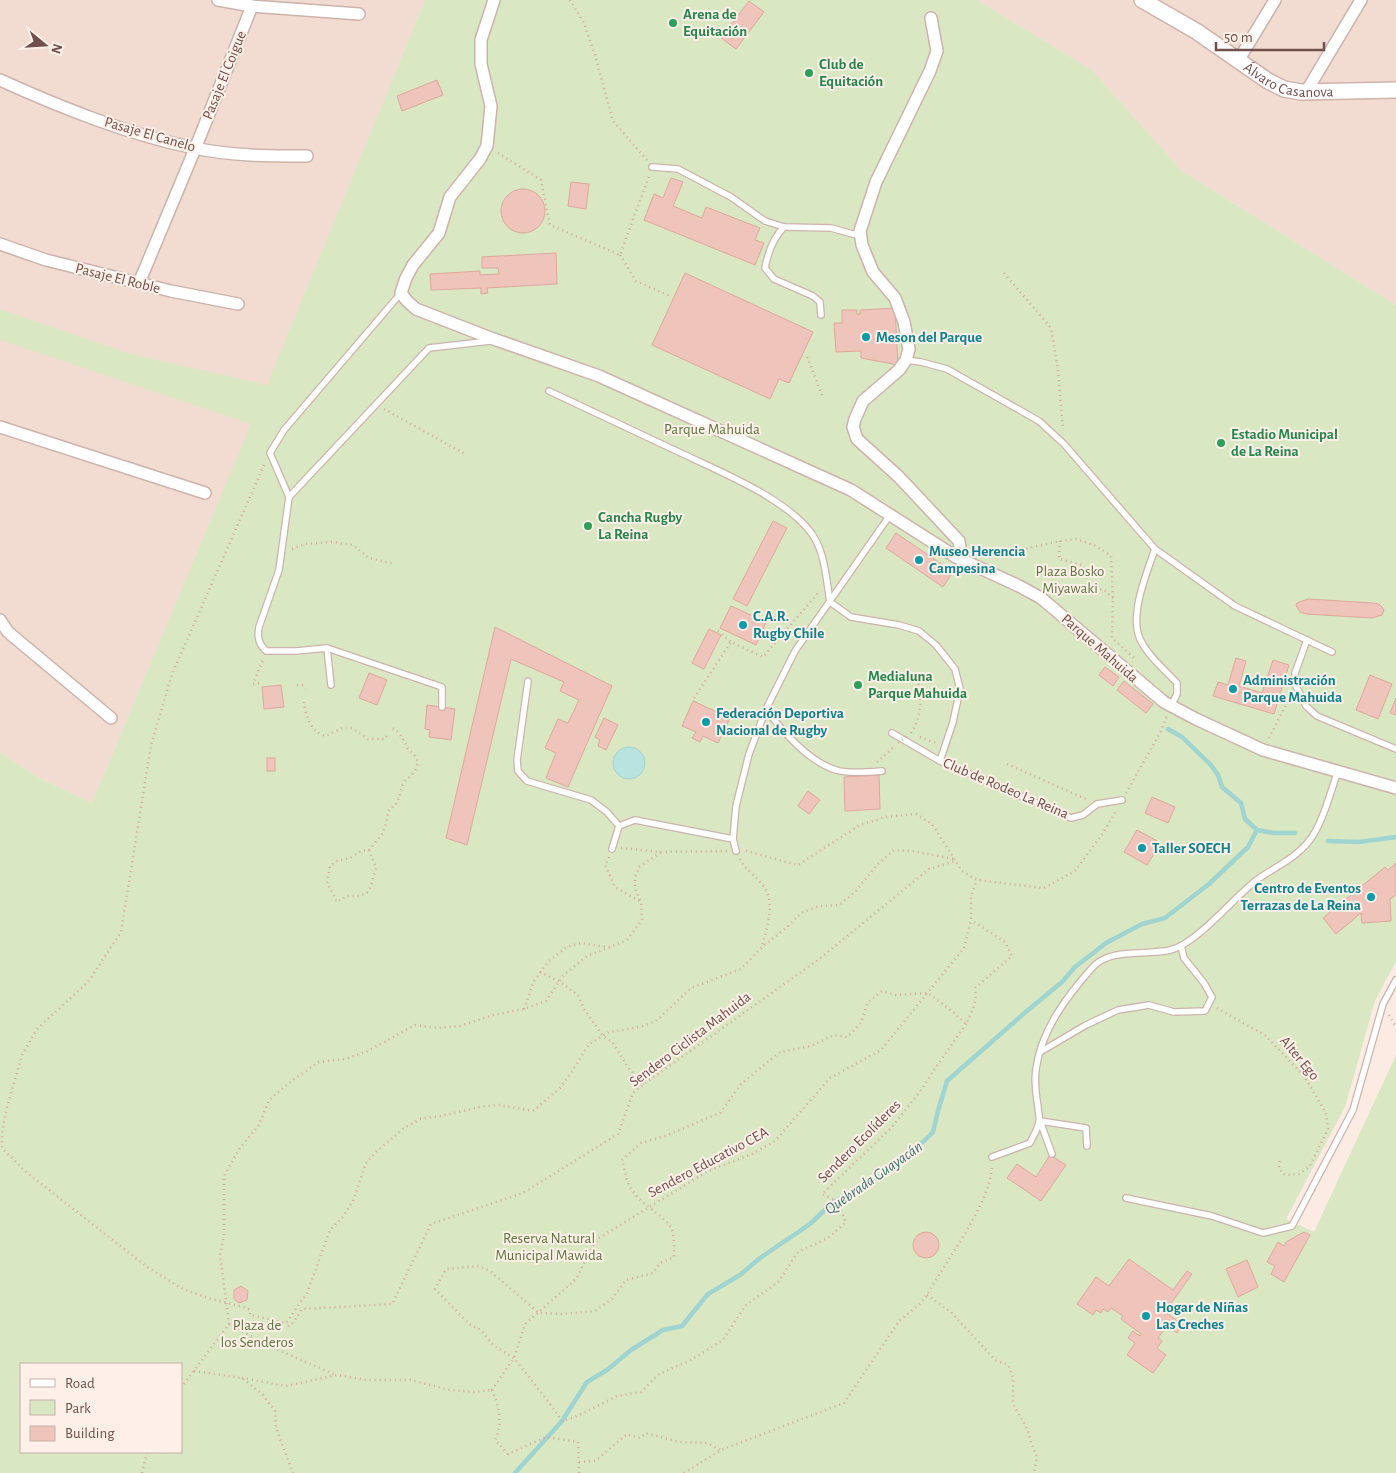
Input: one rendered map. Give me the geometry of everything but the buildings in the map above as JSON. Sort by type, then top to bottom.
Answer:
[{"type":"street","points":[[218,0],[252,6],[359,14]]},
{"type":"street","points":[[401,293],[413,265],[439,233],[450,196],[480,159],[487,146],[491,106],[481,64],[481,40],[494,0]]},
{"type":"street","name":"Álvaro Casanova","points":[[1142,0],[1196,31],[1276,86],[1293,91],[1306,92],[1396,90]]},
{"type":"street","points":[[1238,61],[1275,0]]},
{"type":"street","points":[[1306,92],[1361,0]]},
{"type":"street","name":"Pasaje El Coigue","points":[[139,282],[252,6]]},
{"type":"street","points":[[930,18],[937,52],[930,71],[876,182],[864,213],[860,231],[862,246],[874,272],[895,298],[904,322],[908,349],[906,360],[899,370],[863,401],[853,427],[857,439],[900,477],[959,541],[960,547],[956,557]]},
{"type":"street","name":"Pasaje El Canelo","points":[[0,80],[81,114],[146,136],[195,149],[258,156],[307,156]]},
{"type":"street","name":"Pasaje El Roble","points":[[0,244],[46,260],[238,304]]},
{"type":"street","name":"Parque Mahuida","points":[[401,293],[416,309],[607,380],[851,490],[956,557],[1041,598],[1164,702],[1196,719],[1263,750],[1396,788]]},
{"type":"street","points":[[0,427],[205,493]]},
{"type":"street","points":[[0,620],[8,632],[111,718]]},
{"type":"lane","points":[[652,167],[678,170],[731,197],[765,221],[784,227],[831,228],[860,236]]},
{"type":"lane","points":[[784,227],[776,234],[768,253],[765,268],[774,279],[813,296],[820,302],[821,315]]},
{"type":"lane","points":[[401,293],[284,430],[270,453],[289,497],[279,570],[257,636],[260,645],[266,651],[327,648],[442,687],[442,707]]},
{"type":"lane","points":[[289,497],[429,348],[497,340]]},
{"type":"lane","points":[[906,360],[947,369],[1039,422],[1064,444],[1155,549],[1235,606],[1332,652]]},
{"type":"lane","points":[[549,391],[737,480],[771,499],[798,519],[810,531],[821,552],[830,602],[851,617],[899,625],[919,631],[936,645],[955,669],[960,689],[953,722],[940,761]]},
{"type":"lane","points":[[736,851],[733,839],[736,806],[749,754],[766,709],[795,651],[890,515]]},
{"type":"lane","points":[[1155,549],[1146,574],[1136,620],[1139,638],[1152,658],[1177,683],[1177,694],[1171,706]]},
{"type":"lane","points":[[1307,640],[1295,673],[1296,686],[1306,706],[1317,716],[1396,749]]},
{"type":"lane","points":[[327,648],[331,685]]},
{"type":"lane","points":[[528,681],[517,760],[518,771],[527,781],[591,800],[607,812],[619,826]]},
{"type":"lane","points":[[766,709],[782,732],[811,757],[836,770],[882,771]]},
{"type":"lane","name":"Club de Rodeo La Reina","points":[[892,733],[940,761],[1071,818],[1083,815],[1097,804],[1122,800]]},
{"type":"lane","points":[[1052,1154],[1040,1121],[1035,1087],[1036,1070],[1047,1030],[1071,994],[1100,960],[1112,956],[1171,950],[1181,946],[1207,926],[1257,880],[1294,856],[1308,842],[1316,830],[1338,771]]},
{"type":"lane","points":[[619,826],[635,820],[733,839]]},
{"type":"lane","points":[[612,849],[619,826]]},
{"type":"lane","points":[[1040,1052],[1118,1010],[1149,1005],[1174,1012],[1205,1011],[1212,997],[1204,983],[1184,958],[1181,946]]},
{"type":"lane","points":[[1126,1198],[1212,1216],[1263,1233],[1292,1226],[1353,1110],[1383,1004],[1396,980]]},
{"type":"lane","points":[[1040,1121],[1086,1128],[1087,1146]]},
{"type":"lane","points":[[992,1157],[1030,1143],[1040,1121]]},
{"type":"path","points":[[570,0],[584,24],[595,55],[613,121],[652,167],[620,255]]},
{"type":"path","points":[[487,146],[541,180],[550,225],[620,255],[636,281],[670,296]]},
{"type":"path","points":[[1004,273],[1051,328],[1058,370],[1064,444]]},
{"type":"path","points":[[807,357],[823,397]]},
{"type":"path","points":[[376,404],[464,454]]},
{"type":"path","points":[[270,453],[172,674],[151,745],[121,932],[88,982],[37,1029],[29,1042],[22,1055],[6,1111],[2,1134],[2,1148],[25,1171],[147,1267],[183,1289],[208,1298],[247,1308],[250,1310],[250,1315],[286,1323],[308,1293],[330,1230],[342,1218],[353,1200],[366,1164],[377,1151],[403,1129],[420,1119],[480,1107],[499,1105],[533,1111],[560,1088],[588,1044],[609,1032],[640,1027],[656,1021],[691,988],[741,969],[762,947],[802,913],[819,906],[839,905],[855,892],[877,865],[894,850],[912,851],[954,860]]},
{"type":"path","points":[[956,557],[1006,553],[1076,539],[1096,546],[1111,556],[1112,638],[1134,658],[1125,669]]},
{"type":"path","points":[[1060,541],[1059,559],[1082,565],[1091,587],[1104,590],[1113,598]]},
{"type":"path","points":[[282,554],[304,544],[332,542],[353,545],[369,558],[394,564]]},
{"type":"path","points":[[718,632],[731,642],[763,657],[826,583]]},
{"type":"path","points":[[694,698],[731,642]]},
{"type":"path","points":[[259,683],[253,684],[266,651]]},
{"type":"path","points":[[864,772],[910,734],[917,724],[920,707],[920,688],[917,677]]},
{"type":"path","points":[[297,685],[303,684],[304,689]]},
{"type":"path","points":[[1263,750],[1296,686]]},
{"type":"path","points":[[304,702],[304,708],[310,724],[320,735],[326,736],[342,728],[352,728],[372,739],[385,739],[387,735]]},
{"type":"path","points":[[369,850],[376,866],[368,892],[360,896],[347,896],[337,902],[327,883],[330,866],[337,861],[369,850],[376,839],[382,834],[388,811],[396,805],[401,796],[404,782],[414,774],[418,764],[415,756],[407,748],[397,731],[392,728]]},
{"type":"path","points":[[1007,764],[1097,804]]},
{"type":"path","points":[[641,902],[615,887],[605,865],[612,849],[624,847],[661,852],[745,851],[798,865],[860,825],[885,818],[916,814],[932,824],[962,871]]},
{"type":"path","points":[[736,851],[743,865],[768,890],[770,912],[762,947]]},
{"type":"path","points":[[182,1387],[229,1324],[220,1254],[224,1236],[224,1176],[240,1148],[259,1125],[269,1100],[294,1079],[319,1062],[345,1059],[368,1051],[415,1024],[437,1028],[460,1026],[493,1015],[524,1009],[546,1001],[563,976],[587,956],[627,940],[642,920],[641,902],[635,888],[639,867],[661,852]]},
{"type":"path","name":"Sendero Ciclista Mahuida","points":[[288,1326],[294,1322],[302,1309],[392,1304],[431,1224],[523,1193],[618,1134],[633,1094],[644,1084],[818,960],[929,869],[954,860]]},
{"type":"path","name":"Sendero Educativo CEA","points":[[492,1390],[514,1358],[525,1324],[576,1280],[596,1240],[708,1171],[752,1154],[775,1141],[830,1078],[881,1050],[964,948],[971,920],[971,895],[977,880]]},
{"type":"path","points":[[539,1313],[562,1314],[595,1311],[612,1299],[626,1280],[652,1273],[660,1262],[674,1257],[671,1227],[648,1208],[632,1190],[626,1175],[622,1160],[641,1143],[665,1136],[720,1113],[741,1084],[780,1052],[811,1046],[834,1035],[847,1037],[861,1023],[868,1002],[882,991],[896,995],[928,993],[966,1024],[974,1007],[975,988],[1012,956],[1005,942],[971,920]]},
{"type":"path","points":[[524,1009],[534,981],[540,972],[549,961],[567,947],[582,943],[609,947]]},
{"type":"path","points":[[540,972],[560,982],[578,995],[584,1009],[603,1036],[612,1042],[630,1070],[644,1084]]},
{"type":"path","name":"Alter Ego","points":[[1209,1004],[1266,1036],[1304,1076],[1326,1113],[1328,1129],[1310,1166],[1299,1174],[1285,1175],[1279,1169],[1280,1157]]},
{"type":"path","name":"Sendero Ecolíderes","points":[[539,1313],[490,1271],[479,1266],[446,1268],[435,1289],[469,1324],[481,1330],[493,1345],[514,1358],[562,1421],[575,1417],[618,1396],[641,1392],[659,1374],[691,1360],[723,1340],[745,1306],[779,1281],[798,1252],[828,1238],[846,1222],[836,1201],[822,1194],[891,1128],[922,1090],[966,1024]]},
{"type":"path","points":[[684,1473],[720,1450],[844,1403],[899,1321],[920,1304],[927,1295],[981,1205],[991,1177],[992,1157]]},
{"type":"path","points":[[927,1295],[952,1313],[995,1360],[1008,1365],[1013,1377],[1013,1404],[1028,1430],[1037,1456],[1034,1473]]},
{"type":"path","points":[[229,1324],[267,1345],[337,1376],[368,1380],[410,1380],[450,1390],[474,1392],[492,1390],[499,1404],[499,1432],[495,1440],[508,1454],[546,1437],[578,1442],[579,1473]]},
{"type":"path","points":[[194,1371],[286,1386],[337,1376]]},
{"type":"path","points":[[242,1378],[263,1396],[275,1411],[276,1428],[294,1473]]},
{"type":"path","points":[[579,1462],[595,1461],[627,1434],[640,1438],[646,1434],[679,1442],[707,1443],[720,1450]]},
{"type":"path","points":[[142,1473],[147,1453]]},
{"type":"shaded area","points":[[0,0],[425,0],[252,423],[92,803],[37,777],[0,752]]},
{"type":"shaded area","points":[[977,0],[1396,0],[1396,305],[1182,171],[1092,70]]},
{"type":"green space","name":"Parque Mahuida","points":[[425,0],[977,0],[1092,70],[1182,171],[1396,305],[1396,961],[1375,1001],[1345,1107],[1286,1219],[1314,1232],[1396,1055],[1396,1473],[0,1473],[0,752],[37,777],[92,803],[251,424],[0,340],[0,309],[127,353],[267,385]]},
{"type":"water","points":[[629,747],[635,748],[640,752],[644,757],[644,769],[640,774],[635,778],[629,779],[623,778],[618,774],[614,769],[613,763],[614,757],[618,752],[623,748]]},
{"type":"waterway","points":[[1168,729],[1182,737],[1211,765],[1218,775],[1222,787],[1241,803],[1245,819],[1257,830],[1274,833],[1295,833]]},
{"type":"waterway","name":"Quebrada Guayacán","points":[[515,1473],[562,1421],[587,1382],[607,1370],[631,1350],[663,1330],[682,1326],[708,1294],[740,1275],[760,1258],[810,1224],[832,1203],[878,1177],[924,1141],[933,1132],[947,1081],[1062,982],[1075,967],[1106,943],[1142,924],[1165,918],[1209,884],[1248,847],[1257,830]]},
{"type":"waterway","points":[[1328,841],[1359,842],[1396,837]]},
{"type":"place","name":"Arena de Equitación","points":[[673,23]]},
{"type":"place","name":"Club de Equitación","points":[[809,73]]},
{"type":"place","name":"Meson del Parque","points":[[866,337]]},
{"type":"place","name":"Estadio Municipal de La Reina","points":[[1221,443]]},
{"type":"place","name":"Cancha Rugby La Reina","points":[[588,526]]},
{"type":"place","name":"Museo Herencia Campesina","points":[[919,560]]},
{"type":"place","name":"C.A.R. Rugby Chile","points":[[743,625]]},
{"type":"place","name":"Medialuna Parque Mahuida","points":[[858,685]]},
{"type":"place","name":"Administración Parque Mahuida","points":[[1233,689]]},
{"type":"place","name":"Federación Deportiva Nacional de Rugby","points":[[706,722]]},
{"type":"place","name":"Taller SOECH","points":[[1142,848]]},
{"type":"place","name":"Centro de Eventos Terrazas de La Reina","points":[[1371,897]]},
{"type":"place","name":"Hogar de Niñas Las Creches","points":[[1146,1316]]},
{"type":"park label","name":"Plaza Bosko Miyawaki","points":[[1070,580]]},
{"type":"park label","name":"Reserva Natural Municipal Mawida","points":[[549,1246]]},
{"type":"park label","name":"Plaza de los Senderos","points":[[257,1334]]}]
